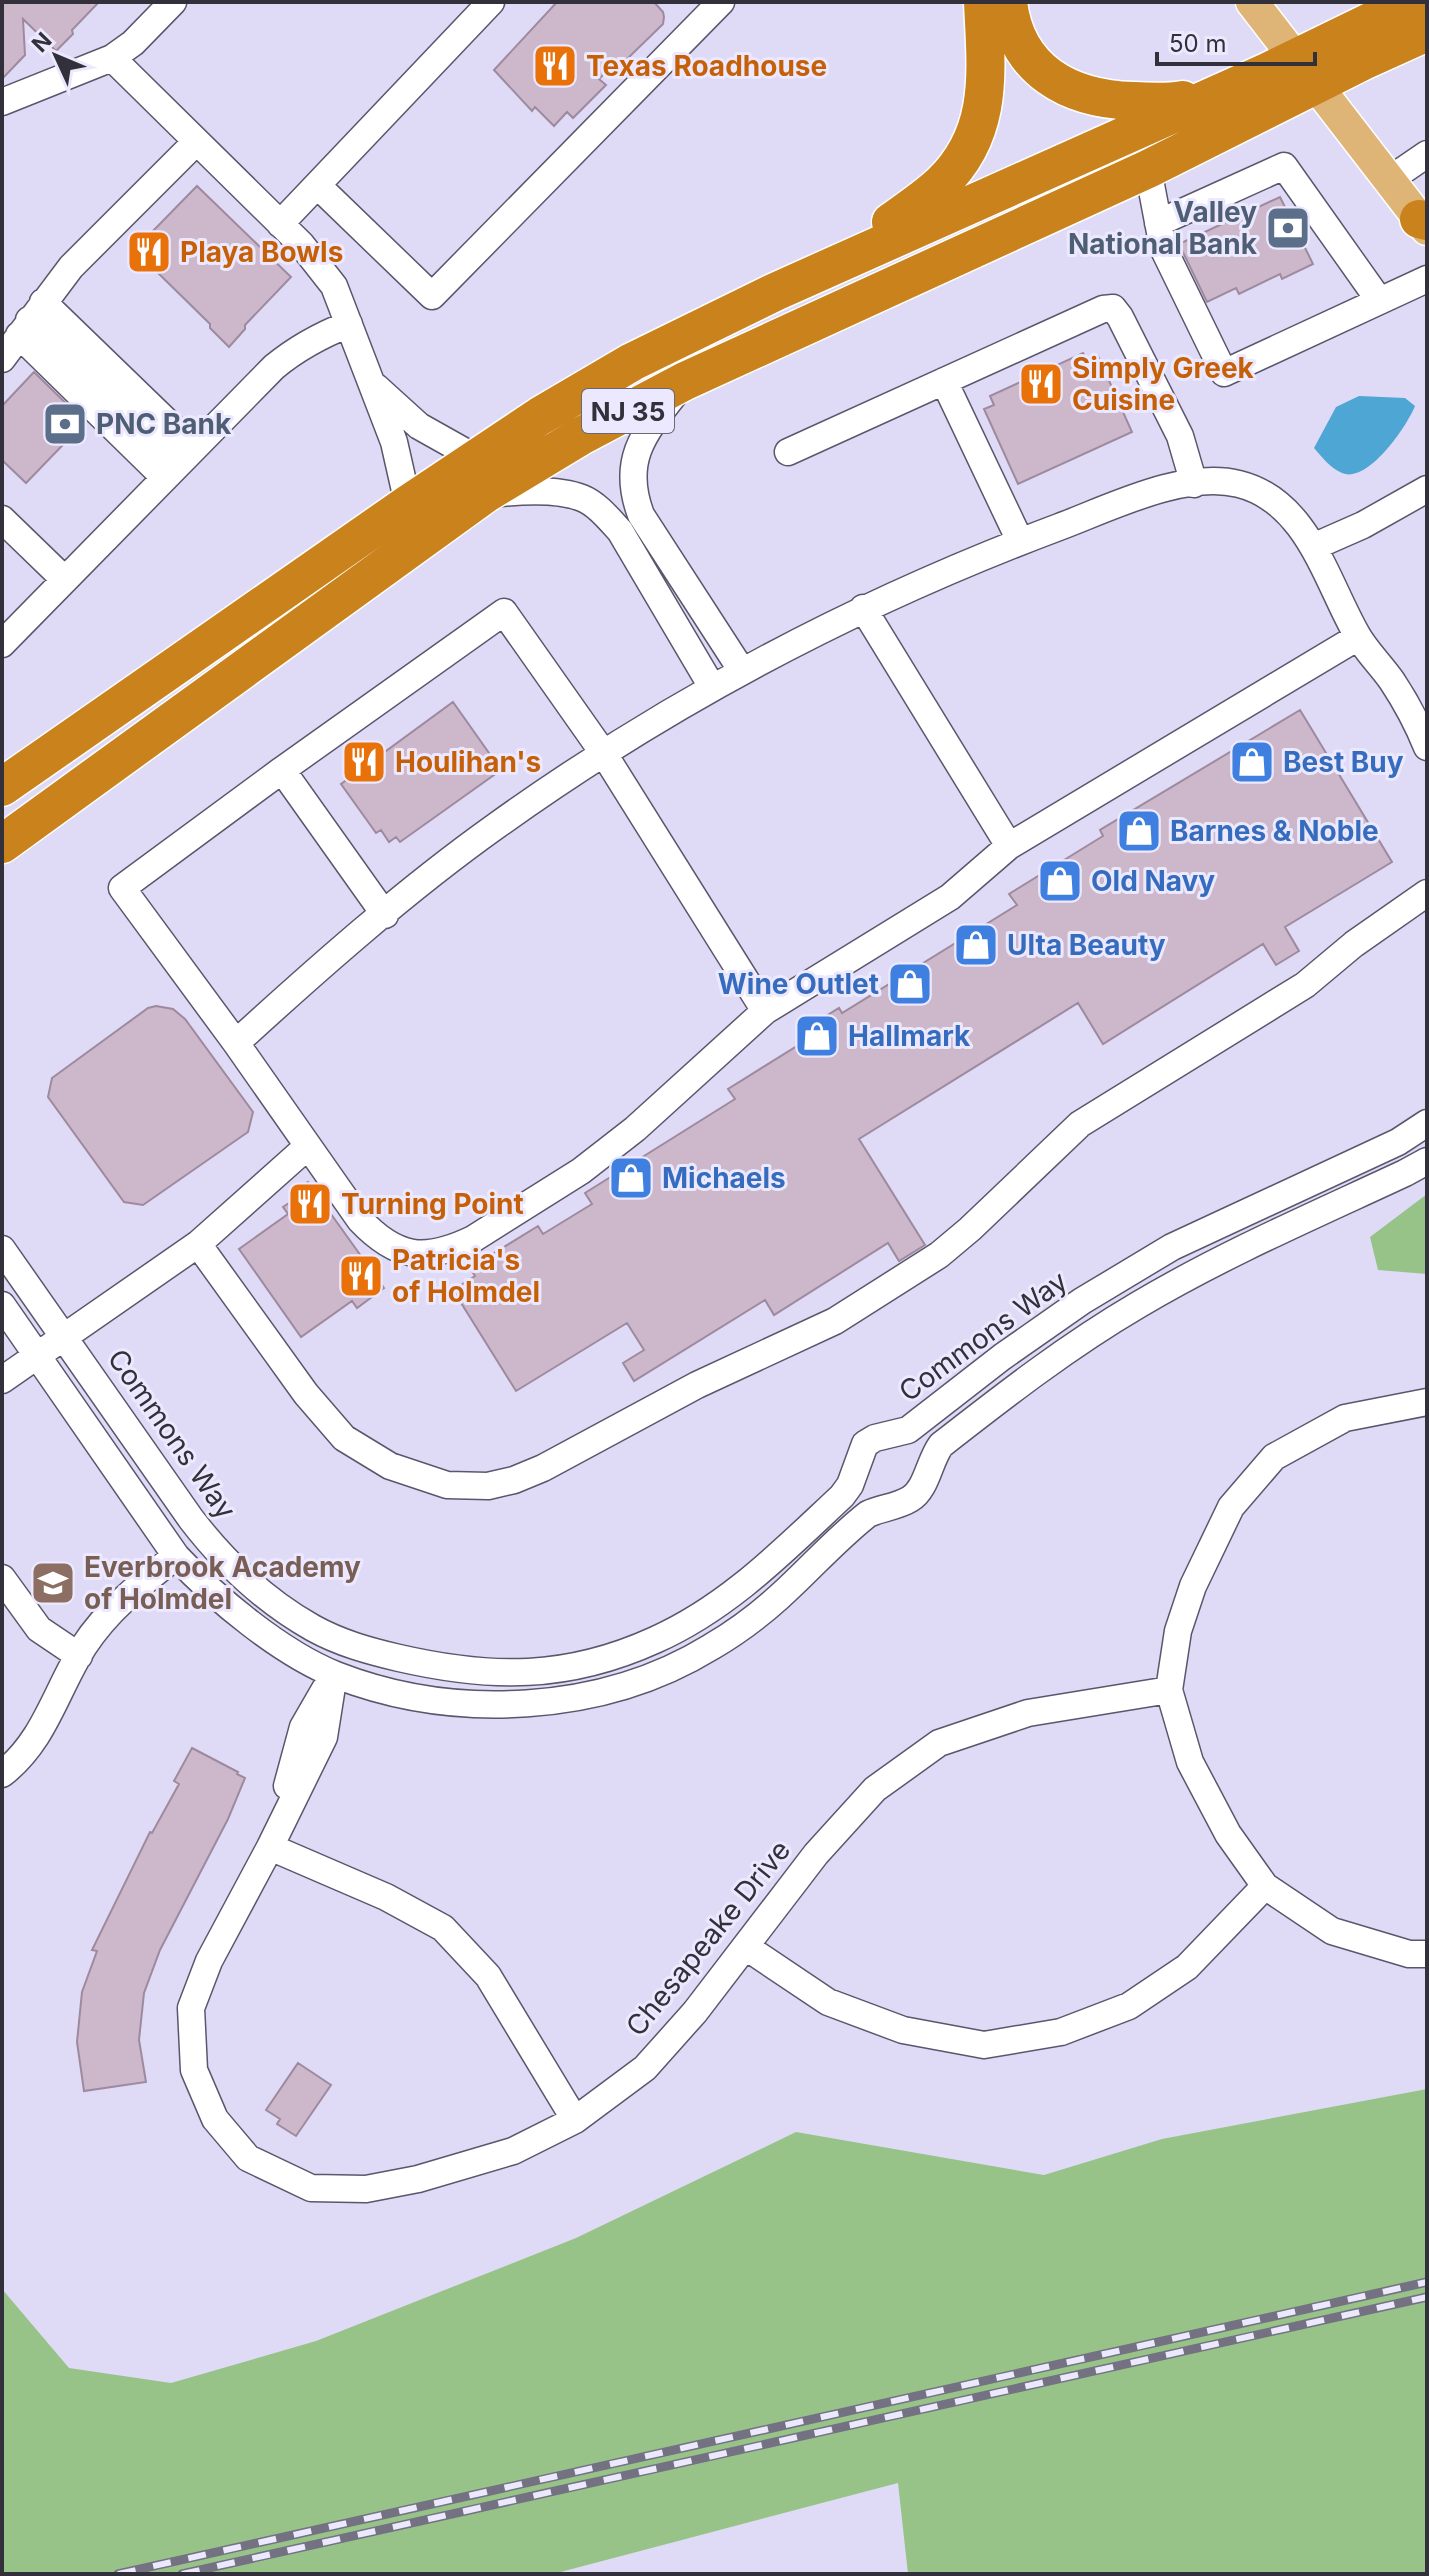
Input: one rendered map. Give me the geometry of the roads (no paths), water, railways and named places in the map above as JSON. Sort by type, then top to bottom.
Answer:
[{"type":"highway","points":[[775,292],[868,241],[939,186],[967,151],[984,105],[983,2]]},
{"type":"highway","points":[[1008,2],[1018,40],[1032,61],[1051,79],[1070,90],[1116,101],[1169,103],[1224,90]]},
{"type":"highway","name":"NJ 35","points":[[2,844],[480,476],[540,416],[632,362],[775,292],[1224,90],[1305,71],[1421,29]]},
{"type":"highway","name":"NJ 35","points":[[2,787],[408,504],[581,436],[685,381],[1148,169],[1305,71]]},
{"type":"main road","points":[[1252,2],[1424,223]]},
{"type":"street","points":[[2,102],[112,58],[133,43],[173,2]]},
{"type":"street","points":[[280,224],[491,2]]},
{"type":"street","points":[[317,185],[432,296],[721,2]]},
{"type":"street","points":[[112,58],[325,272],[334,286],[394,442],[408,504]]},
{"type":"street","points":[[2,359],[71,267],[196,142]]},
{"type":"street","points":[[1389,180],[1427,154]]},
{"type":"street","points":[[1158,223],[1284,166],[1379,300]]},
{"type":"street","points":[[1148,169],[1163,248],[1224,373],[1427,279]]},
{"type":"street","points":[[788,452],[1103,309],[1113,308],[1180,436],[1194,484]]},
{"type":"street","points":[[30,319],[179,463]]},
{"type":"street","points":[[30,319],[179,463]]},
{"type":"street","points":[[2,644],[274,367],[295,350],[349,324]]},
{"type":"street","points":[[685,381],[644,434],[633,476],[635,499],[641,515],[742,671]]},
{"type":"street","points":[[944,381],[1020,541]]},
{"type":"street","points":[[373,384],[480,476],[534,490],[581,497],[605,514],[620,531],[712,687]]},
{"type":"street","points":[[236,1043],[292,992],[493,828],[712,687],[863,608],[1020,541],[1148,494],[1207,481],[1238,484],[1262,493],[1302,529],[1358,637],[1392,681],[1427,747]]},
{"type":"street","points":[[1313,547],[1363,525],[1422,491]]},
{"type":"street","points":[[2,519],[65,580]]},
{"type":"street","points":[[863,608],[1009,846]]},
{"type":"street","points":[[765,1011],[604,754],[504,612],[122,888],[360,1220],[377,1238],[394,1249],[433,1253],[455,1248],[473,1239],[581,1171],[648,1118],[765,1011],[950,897],[1009,846],[1358,637]]},
{"type":"street","points":[[282,770],[385,915]]},
{"type":"street","points":[[198,1244],[306,1394],[344,1438],[390,1466],[447,1485],[488,1486],[514,1480],[543,1468],[697,1385],[835,1321],[939,1255],[1080,1124],[1305,985],[1354,944],[1427,893]]},
{"type":"street","name":"Commons Way","points":[[2,1249],[212,1546],[238,1572],[289,1612],[345,1643],[435,1666],[476,1672],[522,1673],[614,1656],[655,1640],[705,1613],[753,1579],[846,1491],[862,1448],[870,1440],[908,1430],[1002,1357],[1082,1301],[1172,1247],[1398,1142],[1427,1123]]},
{"type":"street","points":[[2,1380],[198,1244],[308,1146]]},
{"type":"street","points":[[2,1305],[176,1556],[202,1584],[232,1608],[276,1640],[334,1674],[417,1696],[472,1704],[547,1703],[589,1695],[667,1670],[709,1649],[748,1623],[868,1514],[916,1495],[941,1445],[1031,1374],[1090,1334],[1231,1254],[1427,1161]]},
{"type":"street","points":[[1427,1402],[1345,1418],[1274,1457],[1231,1507],[1193,1586],[1178,1631],[1169,1690],[1190,1762],[1228,1834],[1265,1886],[1332,1931],[1409,1954],[1427,1954]]},
{"type":"street","points":[[2,1774],[18,1761],[38,1736],[79,1656],[101,1623],[119,1603],[176,1556]]},
{"type":"street","points":[[2,1578],[39,1629],[79,1656]]},
{"type":"street","name":"Chesapeake Drive","points":[[345,1643],[334,1674],[303,1727],[270,1847],[209,1961],[191,2008],[194,2070],[215,2119],[248,2158],[311,2188],[366,2189],[418,2179],[513,2151],[575,2120],[645,2068],[695,2012],[816,1854],[875,1789],[939,1743],[1028,1713],[1169,1690]]},
{"type":"street","points":[[270,1847],[386,1897],[443,1928],[488,1976],[575,2120]]},
{"type":"street","points":[[746,1947],[828,2002],[903,2030],[984,2045],[1061,2032],[1129,2006],[1187,1967],[1265,1886]]},
{"type":"water","points":[[1359,396],[1405,398],[1415,406],[1395,439],[1374,462],[1352,474],[1342,473],[1314,448],[1336,407]]},
{"type":"railway","points":[[118,2574],[1427,2282]]},
{"type":"railway","points":[[182,2574],[1427,2297]]},
{"type":"place","name":"Texas Roadhouse","points":[[555,66]]},
{"type":"place","name":"Valley National Bank","points":[[1288,228]]},
{"type":"place","name":"Playa Bowls","points":[[149,252]]},
{"type":"place","name":"Simply Greek Cuisine","points":[[1041,384]]},
{"type":"place","name":"PNC Bank","points":[[65,424]]},
{"type":"place","name":"Houlihan's","points":[[364,762]]},
{"type":"place","name":"Best Buy","points":[[1252,762]]},
{"type":"place","name":"Barnes & Noble","points":[[1139,831]]},
{"type":"place","name":"Old Navy","points":[[1060,881]]},
{"type":"place","name":"Ulta Beauty","points":[[976,945]]},
{"type":"place","name":"Wine Outlet","points":[[910,984]]},
{"type":"place","name":"Hallmark","points":[[817,1036]]},
{"type":"place","name":"Michaels","points":[[631,1178]]},
{"type":"place","name":"Turning Point","points":[[310,1204]]},
{"type":"place","name":"Patricia's of Holmdel","points":[[361,1276]]},
{"type":"place","name":"Everbrook Academy of Holmdel","points":[[53,1583]]}]
